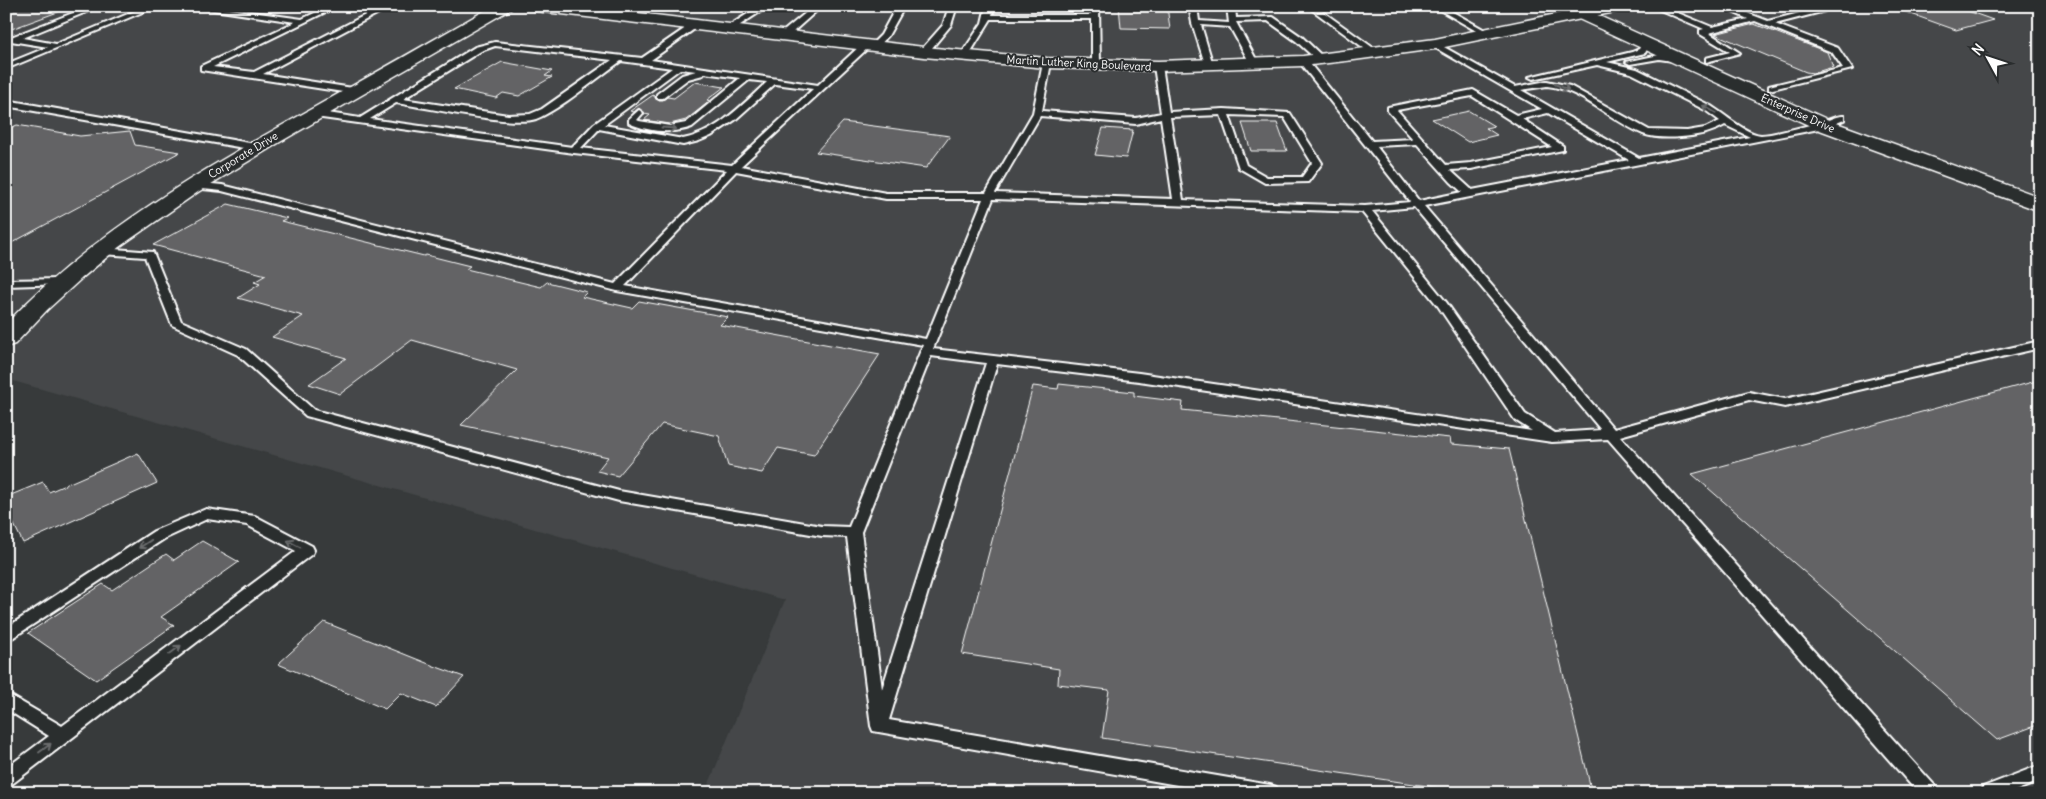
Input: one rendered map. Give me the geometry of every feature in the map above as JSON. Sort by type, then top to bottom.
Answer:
[{"type":"street","name":"Corporate Drive","points":[[6,339],[29,313],[62,282],[102,250],[193,185],[255,147],[505,6]]},
{"type":"street","name":"Martin Luther King Boulevard","points":[[536,6],[606,10],[696,25],[869,47],[1046,63],[1158,66],[1303,61],[1376,52],[1435,44],[1620,6]]},
{"type":"street","name":"Enterprise Drive","points":[[1563,6],[1589,11],[1709,60],[1772,88],[1833,122]]},
{"type":"street","name":"Enterprise Drive","points":[[1589,11],[1646,44],[1681,60],[2040,204]]},
{"type":"lane","points":[[10,39],[98,6]]},
{"type":"lane","points":[[6,67],[154,6]]},
{"type":"lane","points":[[190,6],[303,21]]},
{"type":"lane","points":[[334,6],[204,68],[356,91]]},
{"type":"lane","points":[[255,75],[389,6]]},
{"type":"lane","points":[[728,29],[766,6]]},
{"type":"lane","points":[[782,36],[820,6]]},
{"type":"lane","points":[[617,288],[734,168],[820,88],[884,36],[898,11],[895,6]]},
{"type":"lane","points":[[924,52],[947,25],[953,6]]},
{"type":"lane","points":[[964,56],[986,23],[990,6]]},
{"type":"lane","points":[[1095,6],[1096,65]]},
{"type":"lane","points":[[1193,6],[1196,23],[1209,64]]},
{"type":"lane","points":[[1230,6],[1233,22],[1254,63]]},
{"type":"lane","points":[[1310,6],[1376,52]]},
{"type":"lane","points":[[1436,6],[1488,34]]},
{"type":"lane","points":[[1654,6],[1712,30]]},
{"type":"lane","points":[[1722,6],[1835,50],[1848,69],[1772,88]]},
{"type":"lane","points":[[1767,24],[1822,9],[1814,6]]},
{"type":"lane","points":[[987,17],[1095,17]]},
{"type":"lane","points":[[1709,60],[1736,53],[1703,32],[1756,19]]},
{"type":"lane","points":[[1196,23],[1270,20],[1299,39],[1321,59]]},
{"type":"lane","points":[[644,61],[696,25]]},
{"type":"lane","points":[[10,39],[57,46]]},
{"type":"lane","points":[[362,120],[478,49],[490,45],[504,44],[644,61],[820,88]]},
{"type":"lane","points":[[1435,44],[1639,162]]},
{"type":"lane","points":[[1504,83],[1634,54],[1642,51],[1646,44]]},
{"type":"lane","points":[[1634,71],[1628,66],[1631,62],[1659,57],[1681,60]]},
{"type":"lane","points":[[395,100],[508,118],[532,117],[546,111],[618,59]]},
{"type":"lane","points":[[1303,61],[1417,204],[1611,434],[1930,793]]},
{"type":"lane","points":[[1599,62],[1634,71],[1708,108],[1720,115],[1724,122],[1760,138]]},
{"type":"lane","points":[[879,726],[854,532],[989,196],[1037,113],[1046,63]]},
{"type":"lane","points":[[1158,66],[1178,201]]},
{"type":"lane","points":[[574,150],[597,126],[678,67]]},
{"type":"lane","points":[[660,96],[684,77],[713,72]]},
{"type":"lane","points":[[640,113],[632,121],[670,130],[680,129],[689,125],[747,77]]},
{"type":"lane","points":[[597,126],[683,142],[695,141],[713,133],[773,81]]},
{"type":"lane","points":[[1515,90],[1547,82],[1567,88],[1646,132],[1660,135],[1673,136],[1717,127],[1724,122]]},
{"type":"lane","points":[[1443,168],[1471,166],[1560,148],[1473,93],[1391,109],[1443,168],[1470,194]]},
{"type":"lane","points":[[6,108],[11,104],[255,147]]},
{"type":"lane","points":[[1515,118],[1550,110]]},
{"type":"lane","points":[[1037,113],[1136,121],[1165,115],[1224,112],[1288,115],[1316,163],[1305,180],[1265,180],[1242,166],[1224,112]]},
{"type":"lane","points":[[315,114],[574,150],[734,168],[886,196],[989,196],[1178,201],[1365,210],[1417,204],[1639,162],[1833,122]]},
{"type":"lane","points":[[1370,144],[1420,141]]},
{"type":"lane","points":[[193,185],[222,188],[617,288],[927,347],[993,359],[1139,377],[1552,438],[1611,434],[1750,396],[1785,403],[2040,344]]},
{"type":"lane","points":[[1365,210],[1442,304],[1520,417],[1552,438]]},
{"type":"lane","points":[[102,250],[149,254],[176,323],[242,352],[310,413],[619,496],[822,531],[854,532]]},
{"type":"lane","points":[[6,283],[62,282]]},
{"type":"lane","points":[[879,726],[993,359]]},
{"type":"lane","points":[[6,636],[159,535],[206,514],[250,520],[307,550],[6,778]]},
{"type":"lane","points":[[6,700],[62,736]]},
{"type":"lane","points":[[879,726],[1270,793]]},
{"type":"lane","points":[[1989,793],[2040,773]]},
{"type":"shaded area","points":[[6,6],[2040,6],[2040,793],[705,793],[785,600],[6,379]]},
{"type":"building","points":[[6,6],[66,6],[66,9],[6,31]]},
{"type":"building","points":[[1119,6],[1167,6],[1170,29],[1121,28]]},
{"type":"building","points":[[1898,6],[1954,6],[1993,20],[1956,30],[1897,9]]},
{"type":"building","points":[[1754,24],[1827,52],[1833,67],[1813,73],[1806,72],[1715,34]]},
{"type":"building","points":[[502,62],[552,71],[545,76],[552,77],[519,96],[503,93],[496,98],[454,89]]},
{"type":"building","points":[[695,82],[724,87],[686,120],[670,124],[644,120],[650,115],[644,114],[639,108],[634,112],[630,111],[653,95],[657,100],[663,100],[667,97],[674,98]]},
{"type":"building","points":[[1469,111],[1494,126],[1486,128],[1497,135],[1468,142],[1432,119]]},
{"type":"building","points":[[843,122],[950,136],[926,168],[816,152]]},
{"type":"building","points":[[1242,123],[1277,123],[1287,151],[1251,151]]},
{"type":"building","points":[[17,125],[80,136],[130,131],[135,145],[180,152],[6,246],[6,130]]},
{"type":"building","points":[[1103,128],[1133,130],[1126,158],[1095,155]]},
{"type":"building","points":[[228,204],[287,218],[281,221],[470,266],[466,269],[541,287],[547,282],[587,292],[582,297],[632,308],[639,301],[728,317],[720,325],[880,354],[814,455],[778,448],[762,473],[728,466],[719,436],[662,424],[618,476],[597,471],[608,457],[461,425],[517,370],[412,340],[340,394],[309,384],[346,358],[272,337],[303,316],[238,298],[260,284],[254,282],[266,275],[153,245]]},
{"type":"building","points":[[2040,380],[2040,724],[1997,740],[1692,474]]},
{"type":"building","points":[[1059,384],[1134,392],[1134,396],[1183,402],[1182,410],[1450,438],[1451,444],[1509,449],[1592,793],[1475,793],[1102,738],[1109,690],[1058,684],[1059,669],[962,654],[1033,386],[1058,389]]},
{"type":"building","points":[[138,453],[157,483],[23,543],[6,508],[6,497],[43,482],[49,492]]},
{"type":"building","points":[[202,541],[239,562],[161,617],[174,625],[96,680],[28,633],[103,584],[112,590],[166,554],[174,560]]},
{"type":"building","points":[[324,622],[464,677],[436,707],[401,693],[385,709],[278,664]]}]
